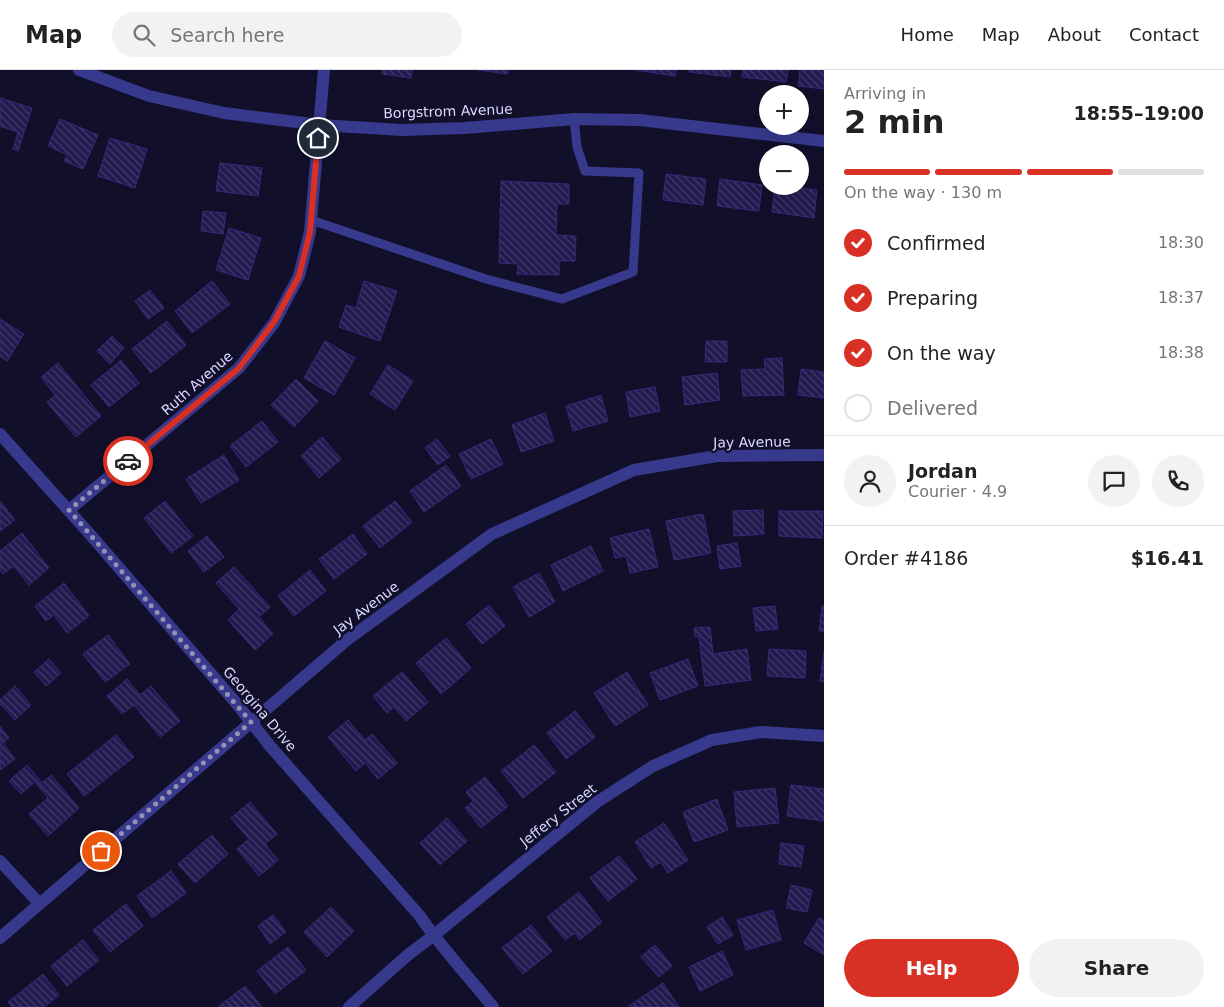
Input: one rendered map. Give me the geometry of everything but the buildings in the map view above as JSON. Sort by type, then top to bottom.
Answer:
[{"type":"street","name":"Borgstrom Avenue","points":[[79,70],[149,96],[224,113],[320,125],[402,130],[465,128],[574,119],[639,120],[824,141]]},
{"type":"street","name":"Ruth Avenue","points":[[69,510],[239,368],[274,322],[299,276],[311,220],[324,70]]},
{"type":"street","name":"Georgina Drive","points":[[0,434],[69,510],[419,915],[493,1007]]},
{"type":"street","name":"Jay Avenue","points":[[0,938],[347,640],[492,534],[634,470],[717,456],[824,455]]},
{"type":"street","name":"Jeffery Street","points":[[349,1007],[409,954],[434,936],[597,802],[653,766],[712,740],[760,732],[824,736]]},
{"type":"street","points":[[0,861],[38,904]]},
{"type":"lane","points":[[311,220],[486,279],[562,299],[593,288],[633,272],[639,173],[585,171],[577,147],[574,119]]},
{"type":"way so far","points":[[101,851],[251,722],[69,510],[128,461]]},
{"type":"route","points":[[128,461],[239,368],[274,322],[299,276],[310,232],[318,138]]}]
